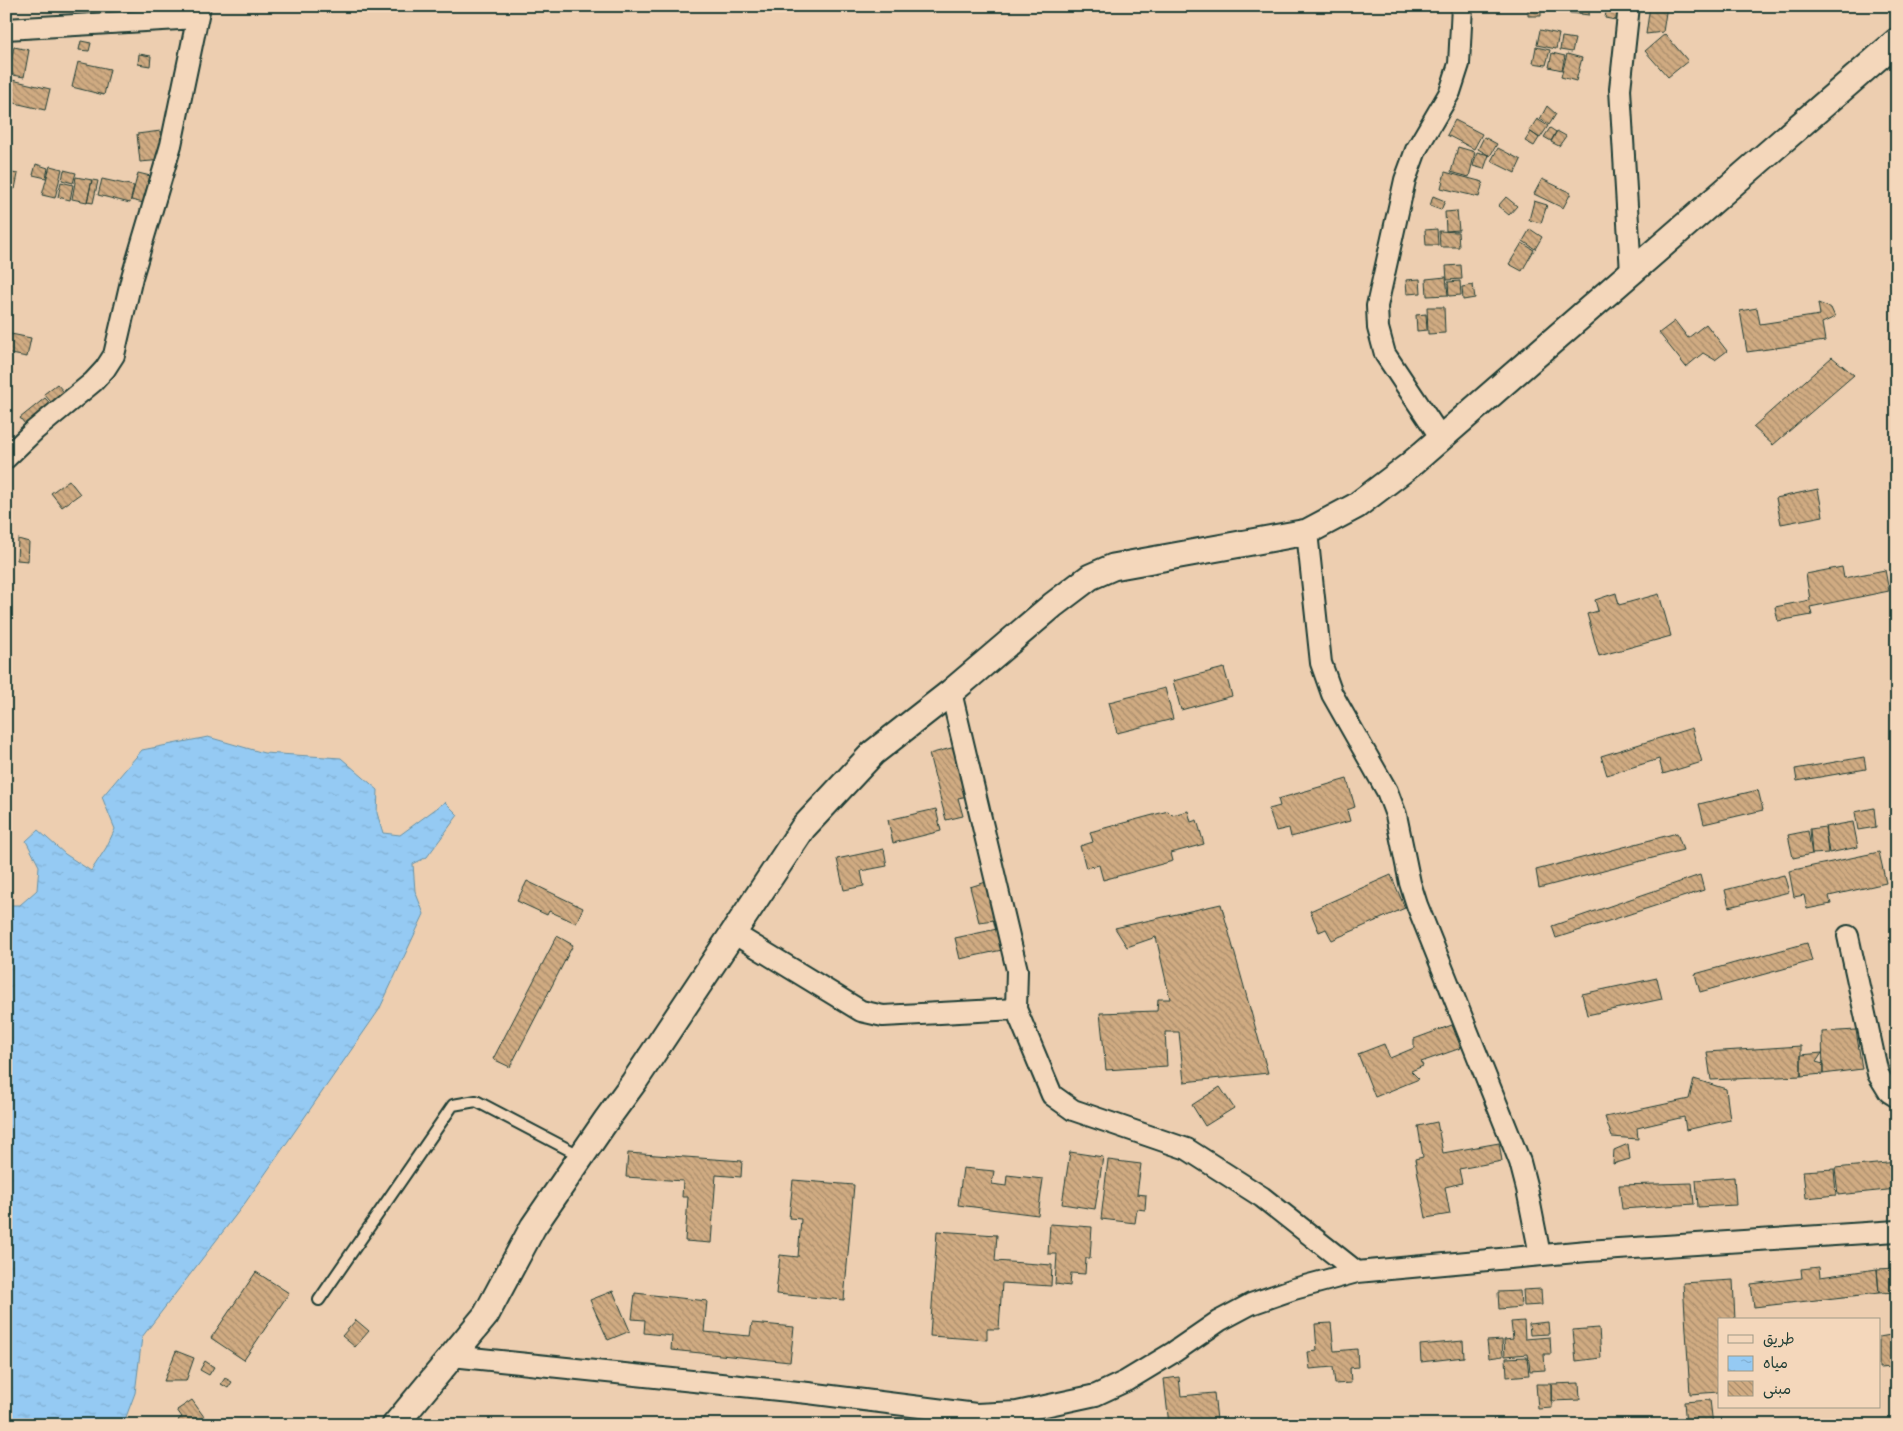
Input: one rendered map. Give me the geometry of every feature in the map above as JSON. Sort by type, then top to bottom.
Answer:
[{"type":"street","points":[[1441,438],[1385,354],[1378,328],[1376,306],[1405,180],[1416,150],[1450,92],[1458,64],[1462,6]]},
{"type":"street","points":[[1629,6],[1620,89],[1631,273]]},
{"type":"street","points":[[6,29],[199,12],[171,145],[132,277],[114,355],[93,382],[35,430],[6,458]]},
{"type":"street","points":[[395,1425],[486,1315],[533,1227],[634,1082],[803,828],[873,753],[951,692],[1053,605],[1090,577],[1113,567],[1307,532],[1356,506],[1410,465],[1897,41]]},
{"type":"street","points":[[1307,532],[1321,663],[1332,694],[1387,791],[1396,815],[1410,883],[1417,906],[1520,1162],[1540,1255]]},
{"type":"street","points":[[951,692],[1016,970],[1016,1009],[1052,1095],[1073,1110],[1187,1149],[1262,1197],[1357,1272]]},
{"type":"street","points":[[733,933],[860,1011],[883,1016],[1016,1009]]},
{"type":"street","points":[[1848,936],[1878,1074],[1889,1092],[1897,1097]]},
{"type":"street","points":[[452,1356],[799,1392],[976,1414],[1017,1412],[1096,1395],[1126,1381],[1174,1352],[1219,1321],[1250,1304],[1294,1289],[1357,1272],[1540,1255],[1897,1231]]},
{"type":"lane","points":[[319,1300],[454,1105],[476,1101],[581,1156]]},
{"type":"water","points":[[208,737],[264,753],[341,758],[378,790],[377,813],[383,833],[400,835],[445,802],[458,815],[427,857],[413,864],[415,891],[424,914],[379,1010],[245,1203],[142,1337],[135,1393],[123,1425],[6,1425],[6,905],[20,905],[37,890],[39,866],[26,841],[38,830],[65,854],[91,871],[106,848],[115,829],[102,797],[142,750]]},
{"type":"building","points":[[85,6],[108,6],[105,18],[83,12]]},
{"type":"building","points":[[134,6],[156,6],[156,16],[134,16]]},
{"type":"building","points":[[1528,6],[1541,6],[1541,16],[1528,16]]},
{"type":"building","points":[[1553,6],[1568,6],[1567,12],[1553,10]]},
{"type":"building","points":[[1570,6],[1581,6],[1580,14],[1570,13]]},
{"type":"building","points":[[1582,6],[1590,6],[1589,15],[1581,14]]},
{"type":"building","points":[[1607,6],[1624,6],[1621,21],[1605,18]]},
{"type":"building","points":[[1650,6],[1667,6],[1663,32],[1646,34]]},
{"type":"building","points":[[1540,30],[1559,34],[1556,49],[1537,45]]},
{"type":"building","points":[[1665,34],[1688,61],[1668,77],[1645,51]]},
{"type":"building","points":[[1562,37],[1575,39],[1572,52],[1560,50]]},
{"type":"building","points":[[81,41],[91,43],[89,51],[79,50]]},
{"type":"building","points":[[14,47],[29,50],[24,77],[8,74]]},
{"type":"building","points":[[1536,47],[1550,50],[1546,65],[1533,63]]},
{"type":"building","points":[[1552,53],[1565,56],[1562,70],[1549,67]]},
{"type":"building","points":[[139,54],[151,56],[150,66],[138,64]]},
{"type":"building","points":[[1567,54],[1582,58],[1576,81],[1561,77]]},
{"type":"building","points":[[78,62],[110,69],[104,95],[72,87]]},
{"type":"building","points":[[8,79],[50,89],[45,110],[6,101]]},
{"type":"building","points":[[1547,106],[1556,114],[1549,125],[1540,119]]},
{"type":"building","points":[[1537,119],[1548,126],[1540,138],[1529,131]]},
{"type":"building","points":[[1455,120],[1482,134],[1474,149],[1447,135]]},
{"type":"building","points":[[1550,128],[1556,132],[1551,141],[1544,137]]},
{"type":"building","points":[[161,131],[163,160],[140,162],[137,134]]},
{"type":"building","points":[[1557,131],[1566,136],[1559,146],[1551,142]]},
{"type":"building","points":[[1531,132],[1539,138],[1534,146],[1525,141]]},
{"type":"building","points":[[1484,137],[1497,144],[1490,156],[1478,149]]},
{"type":"building","points":[[1458,147],[1475,152],[1469,177],[1451,172]]},
{"type":"building","points":[[1498,148],[1521,160],[1515,173],[1491,161]]},
{"type":"building","points":[[1477,152],[1489,155],[1484,169],[1473,166]]},
{"type":"building","points":[[36,164],[48,168],[46,178],[33,175]]},
{"type":"building","points":[[50,166],[62,169],[55,198],[42,195]]},
{"type":"building","points":[[64,170],[76,173],[73,183],[62,180]]},
{"type":"building","points":[[6,172],[18,174],[15,189],[6,188]]},
{"type":"building","points":[[1445,172],[1483,182],[1479,197],[1441,188]]},
{"type":"building","points":[[138,173],[159,178],[152,205],[131,200]]},
{"type":"building","points":[[76,177],[92,180],[87,202],[72,199]]},
{"type":"building","points":[[102,179],[134,186],[130,203],[98,195]]},
{"type":"building","points":[[1542,179],[1571,193],[1563,208],[1534,194]]},
{"type":"building","points":[[92,180],[98,181],[93,203],[87,202]]},
{"type":"building","points":[[61,182],[73,185],[70,200],[58,197]]},
{"type":"building","points":[[1433,196],[1445,201],[1441,210],[1430,206]]},
{"type":"building","points":[[1506,197],[1517,206],[1509,215],[1498,206]]},
{"type":"building","points":[[1534,201],[1547,205],[1541,223],[1529,220]]},
{"type":"building","points":[[1457,211],[1459,230],[1446,231],[1445,212]]},
{"type":"building","points":[[1437,229],[1438,245],[1426,245],[1425,230]]},
{"type":"building","points":[[1530,229],[1542,237],[1535,249],[1523,241]]},
{"type":"building","points":[[1439,231],[1458,232],[1459,247],[1440,247]]},
{"type":"building","points":[[1522,243],[1534,250],[1522,271],[1509,264]]},
{"type":"building","points":[[1461,265],[1462,279],[1447,280],[1446,266]]},
{"type":"building","points":[[1446,277],[1448,295],[1427,296],[1426,279]]},
{"type":"building","points":[[1420,279],[1421,293],[1407,294],[1406,280]]},
{"type":"building","points":[[1460,281],[1461,295],[1449,296],[1448,282]]},
{"type":"building","points":[[1473,285],[1475,298],[1463,300],[1462,287]]},
{"type":"building","points":[[1818,303],[1831,308],[1835,317],[1822,323],[1825,341],[1747,352],[1740,311],[1757,308],[1760,324],[1820,315]]},
{"type":"building","points":[[1427,307],[1444,307],[1445,333],[1428,334]]},
{"type":"building","points":[[1426,314],[1427,330],[1417,331],[1416,315]]},
{"type":"building","points":[[1675,321],[1688,338],[1706,324],[1727,351],[1715,360],[1703,353],[1686,367],[1659,333]]},
{"type":"building","points":[[6,333],[31,338],[27,357],[6,353]]},
{"type":"building","points":[[1832,357],[1854,375],[1773,445],[1753,427]]},
{"type":"building","points":[[57,384],[70,399],[57,409],[44,394]]},
{"type":"building","points":[[45,398],[56,410],[31,431],[20,418]]},
{"type":"building","points":[[69,480],[80,494],[62,507],[51,493]]},
{"type":"building","points":[[1818,489],[1823,516],[1781,524],[1776,498]]},
{"type":"building","points":[[18,539],[29,542],[28,561],[17,560]]},
{"type":"building","points":[[1842,567],[1844,578],[1885,570],[1889,591],[1810,607],[1812,615],[1778,621],[1775,607],[1810,600],[1806,574]]},
{"type":"building","points":[[1616,593],[1619,605],[1659,594],[1671,636],[1599,656],[1587,614],[1598,611],[1595,600]]},
{"type":"building","points":[[1224,668],[1232,696],[1181,710],[1173,681]]},
{"type":"building","points":[[1165,688],[1173,719],[1117,733],[1109,702]]},
{"type":"building","points":[[1692,728],[1702,762],[1663,774],[1659,759],[1607,775],[1601,756]]},
{"type":"building","points":[[955,747],[968,796],[958,798],[963,816],[946,820],[929,754]]},
{"type":"building","points":[[1864,757],[1866,769],[1797,781],[1795,769]]},
{"type":"building","points":[[1347,779],[1355,807],[1347,810],[1350,821],[1291,837],[1289,828],[1276,831],[1269,809],[1280,806],[1278,799]]},
{"type":"building","points":[[1758,790],[1763,810],[1704,824],[1699,804]]},
{"type":"building","points":[[1874,808],[1876,827],[1858,830],[1855,812]]},
{"type":"building","points":[[936,809],[941,831],[893,843],[888,820]]},
{"type":"building","points":[[1168,811],[1172,815],[1188,811],[1191,822],[1197,820],[1204,844],[1171,853],[1173,861],[1103,880],[1099,865],[1086,868],[1080,846],[1093,842],[1090,832]]},
{"type":"building","points":[[1853,822],[1858,847],[1829,853],[1825,827]]},
{"type":"building","points":[[1825,827],[1828,853],[1812,854],[1810,829]]},
{"type":"building","points":[[1808,831],[1812,854],[1793,858],[1788,835]]},
{"type":"building","points":[[1677,833],[1683,850],[1539,888],[1536,870]]},
{"type":"building","points":[[884,849],[887,866],[861,871],[864,886],[844,890],[837,859]]},
{"type":"building","points":[[1879,852],[1886,883],[1829,896],[1831,904],[1807,909],[1804,895],[1794,897],[1789,871]]},
{"type":"building","points":[[1391,875],[1405,908],[1332,940],[1326,929],[1319,932],[1310,911]]},
{"type":"building","points":[[1700,875],[1704,890],[1556,938],[1552,926]]},
{"type":"building","points":[[1784,875],[1789,892],[1729,907],[1725,890]]},
{"type":"building","points":[[527,881],[583,908],[576,923],[549,911],[547,915],[517,901]]},
{"type":"building","points":[[986,882],[995,920],[979,922],[970,887]]},
{"type":"building","points":[[1221,904],[1268,1073],[1184,1082],[1179,1032],[1165,1032],[1167,1066],[1106,1070],[1100,1013],[1157,1011],[1158,999],[1170,999],[1156,937],[1127,947],[1115,928]]},
{"type":"building","points":[[997,929],[1002,950],[960,959],[955,938]]},
{"type":"building","points":[[557,936],[573,945],[510,1067],[493,1059]]},
{"type":"building","points":[[1807,943],[1812,961],[1700,992],[1695,974]]},
{"type":"building","points":[[1657,978],[1662,999],[1587,1015],[1582,994]]},
{"type":"building","points":[[1452,1025],[1461,1048],[1421,1062],[1423,1066],[1411,1071],[1419,1079],[1375,1097],[1358,1054],[1384,1044],[1390,1058],[1414,1048],[1414,1039]]},
{"type":"building","points":[[1856,1030],[1862,1069],[1823,1074],[1822,1032]]},
{"type":"building","points":[[1801,1046],[1801,1076],[1711,1080],[1707,1052]]},
{"type":"building","points":[[1822,1053],[1816,1062],[1823,1064],[1823,1074],[1801,1076],[1801,1055]]},
{"type":"building","points":[[1694,1079],[1726,1089],[1730,1120],[1686,1130],[1684,1117],[1637,1128],[1638,1139],[1612,1137],[1605,1117],[1689,1099]]},
{"type":"building","points":[[1220,1087],[1234,1108],[1205,1126],[1192,1105]]},
{"type":"building","points":[[1437,1122],[1443,1153],[1499,1143],[1502,1161],[1459,1169],[1462,1183],[1445,1187],[1450,1214],[1426,1218],[1415,1159],[1423,1157],[1418,1126]]},
{"type":"building","points":[[1628,1144],[1630,1159],[1613,1164],[1614,1150]]},
{"type":"building","points":[[1070,1152],[1103,1157],[1095,1209],[1062,1204]]},
{"type":"building","points":[[628,1153],[742,1161],[741,1177],[716,1175],[711,1243],[685,1241],[688,1197],[682,1197],[683,1181],[626,1177]]},
{"type":"building","points":[[1108,1160],[1141,1164],[1137,1194],[1146,1195],[1145,1210],[1137,1209],[1135,1223],[1101,1219]]},
{"type":"building","points":[[1897,1162],[1897,1189],[1838,1195],[1835,1168]]},
{"type":"building","points":[[963,1168],[994,1171],[992,1184],[1006,1186],[1007,1175],[1043,1179],[1038,1215],[958,1205]]},
{"type":"building","points":[[1834,1169],[1836,1195],[1806,1198],[1803,1171]]},
{"type":"building","points":[[1734,1177],[1736,1205],[1698,1207],[1696,1180]]},
{"type":"building","points":[[793,1180],[854,1185],[844,1300],[776,1294],[780,1255],[798,1257],[801,1219],[789,1218]]},
{"type":"building","points":[[1692,1183],[1694,1204],[1622,1209],[1619,1185]]},
{"type":"building","points":[[1050,1224],[1092,1227],[1090,1258],[1086,1258],[1085,1274],[1071,1273],[1070,1286],[1055,1284],[1057,1254],[1048,1254]]},
{"type":"building","points":[[937,1231],[997,1235],[995,1261],[1052,1265],[1051,1286],[1002,1283],[999,1329],[987,1329],[987,1340],[930,1336]]},
{"type":"building","points":[[1819,1267],[1820,1277],[1877,1269],[1879,1293],[1754,1307],[1751,1284],[1802,1278],[1801,1269]]},
{"type":"building","points":[[1897,1268],[1897,1292],[1879,1293],[1877,1269]]},
{"type":"building","points":[[256,1272],[289,1293],[244,1360],[211,1338]]},
{"type":"building","points":[[1733,1280],[1735,1318],[1718,1318],[1718,1392],[1690,1394],[1683,1283]]},
{"type":"building","points":[[1541,1289],[1542,1305],[1524,1306],[1523,1290]]},
{"type":"building","points":[[613,1291],[630,1331],[608,1340],[590,1300]]},
{"type":"building","points":[[1520,1291],[1521,1307],[1499,1309],[1498,1292]]},
{"type":"building","points":[[635,1293],[707,1301],[704,1332],[750,1336],[752,1323],[794,1327],[790,1362],[671,1350],[672,1336],[644,1333],[645,1320],[632,1319]]},
{"type":"building","points":[[356,1320],[369,1331],[355,1347],[342,1336]]},
{"type":"building","points":[[1524,1321],[1525,1339],[1550,1337],[1551,1354],[1544,1354],[1545,1370],[1530,1371],[1528,1354],[1505,1356],[1504,1340],[1513,1339],[1511,1322]]},
{"type":"building","points":[[1548,1322],[1549,1334],[1530,1335],[1529,1324]]},
{"type":"building","points":[[1331,1323],[1334,1351],[1357,1349],[1358,1367],[1350,1368],[1351,1383],[1335,1384],[1333,1367],[1310,1369],[1308,1352],[1317,1351],[1315,1324]]},
{"type":"building","points":[[1599,1328],[1601,1358],[1576,1361],[1573,1330]]},
{"type":"building","points":[[1891,1335],[1893,1367],[1880,1368],[1880,1337]]},
{"type":"building","points":[[1502,1340],[1503,1356],[1489,1358],[1487,1341]]},
{"type":"building","points":[[1463,1341],[1464,1357],[1421,1362],[1420,1345]]},
{"type":"building","points":[[176,1351],[194,1358],[186,1381],[164,1381]]},
{"type":"building","points":[[1527,1357],[1529,1375],[1507,1377],[1506,1358]]},
{"type":"building","points":[[205,1361],[214,1367],[209,1375],[200,1370]]},
{"type":"building","points":[[1179,1377],[1181,1396],[1214,1393],[1217,1420],[1185,1425],[1169,1425],[1164,1379]]},
{"type":"building","points":[[225,1378],[232,1382],[228,1388],[221,1384]]},
{"type":"building","points":[[1579,1383],[1580,1400],[1551,1401],[1551,1384]]},
{"type":"building","points":[[1536,1384],[1551,1384],[1552,1408],[1538,1409]]},
{"type":"building","points":[[192,1400],[207,1421],[202,1425],[191,1425],[190,1423],[182,1425],[178,1420],[182,1417],[177,1410]]},
{"type":"building","points":[[1710,1400],[1713,1425],[1686,1425],[1684,1402]]}]
